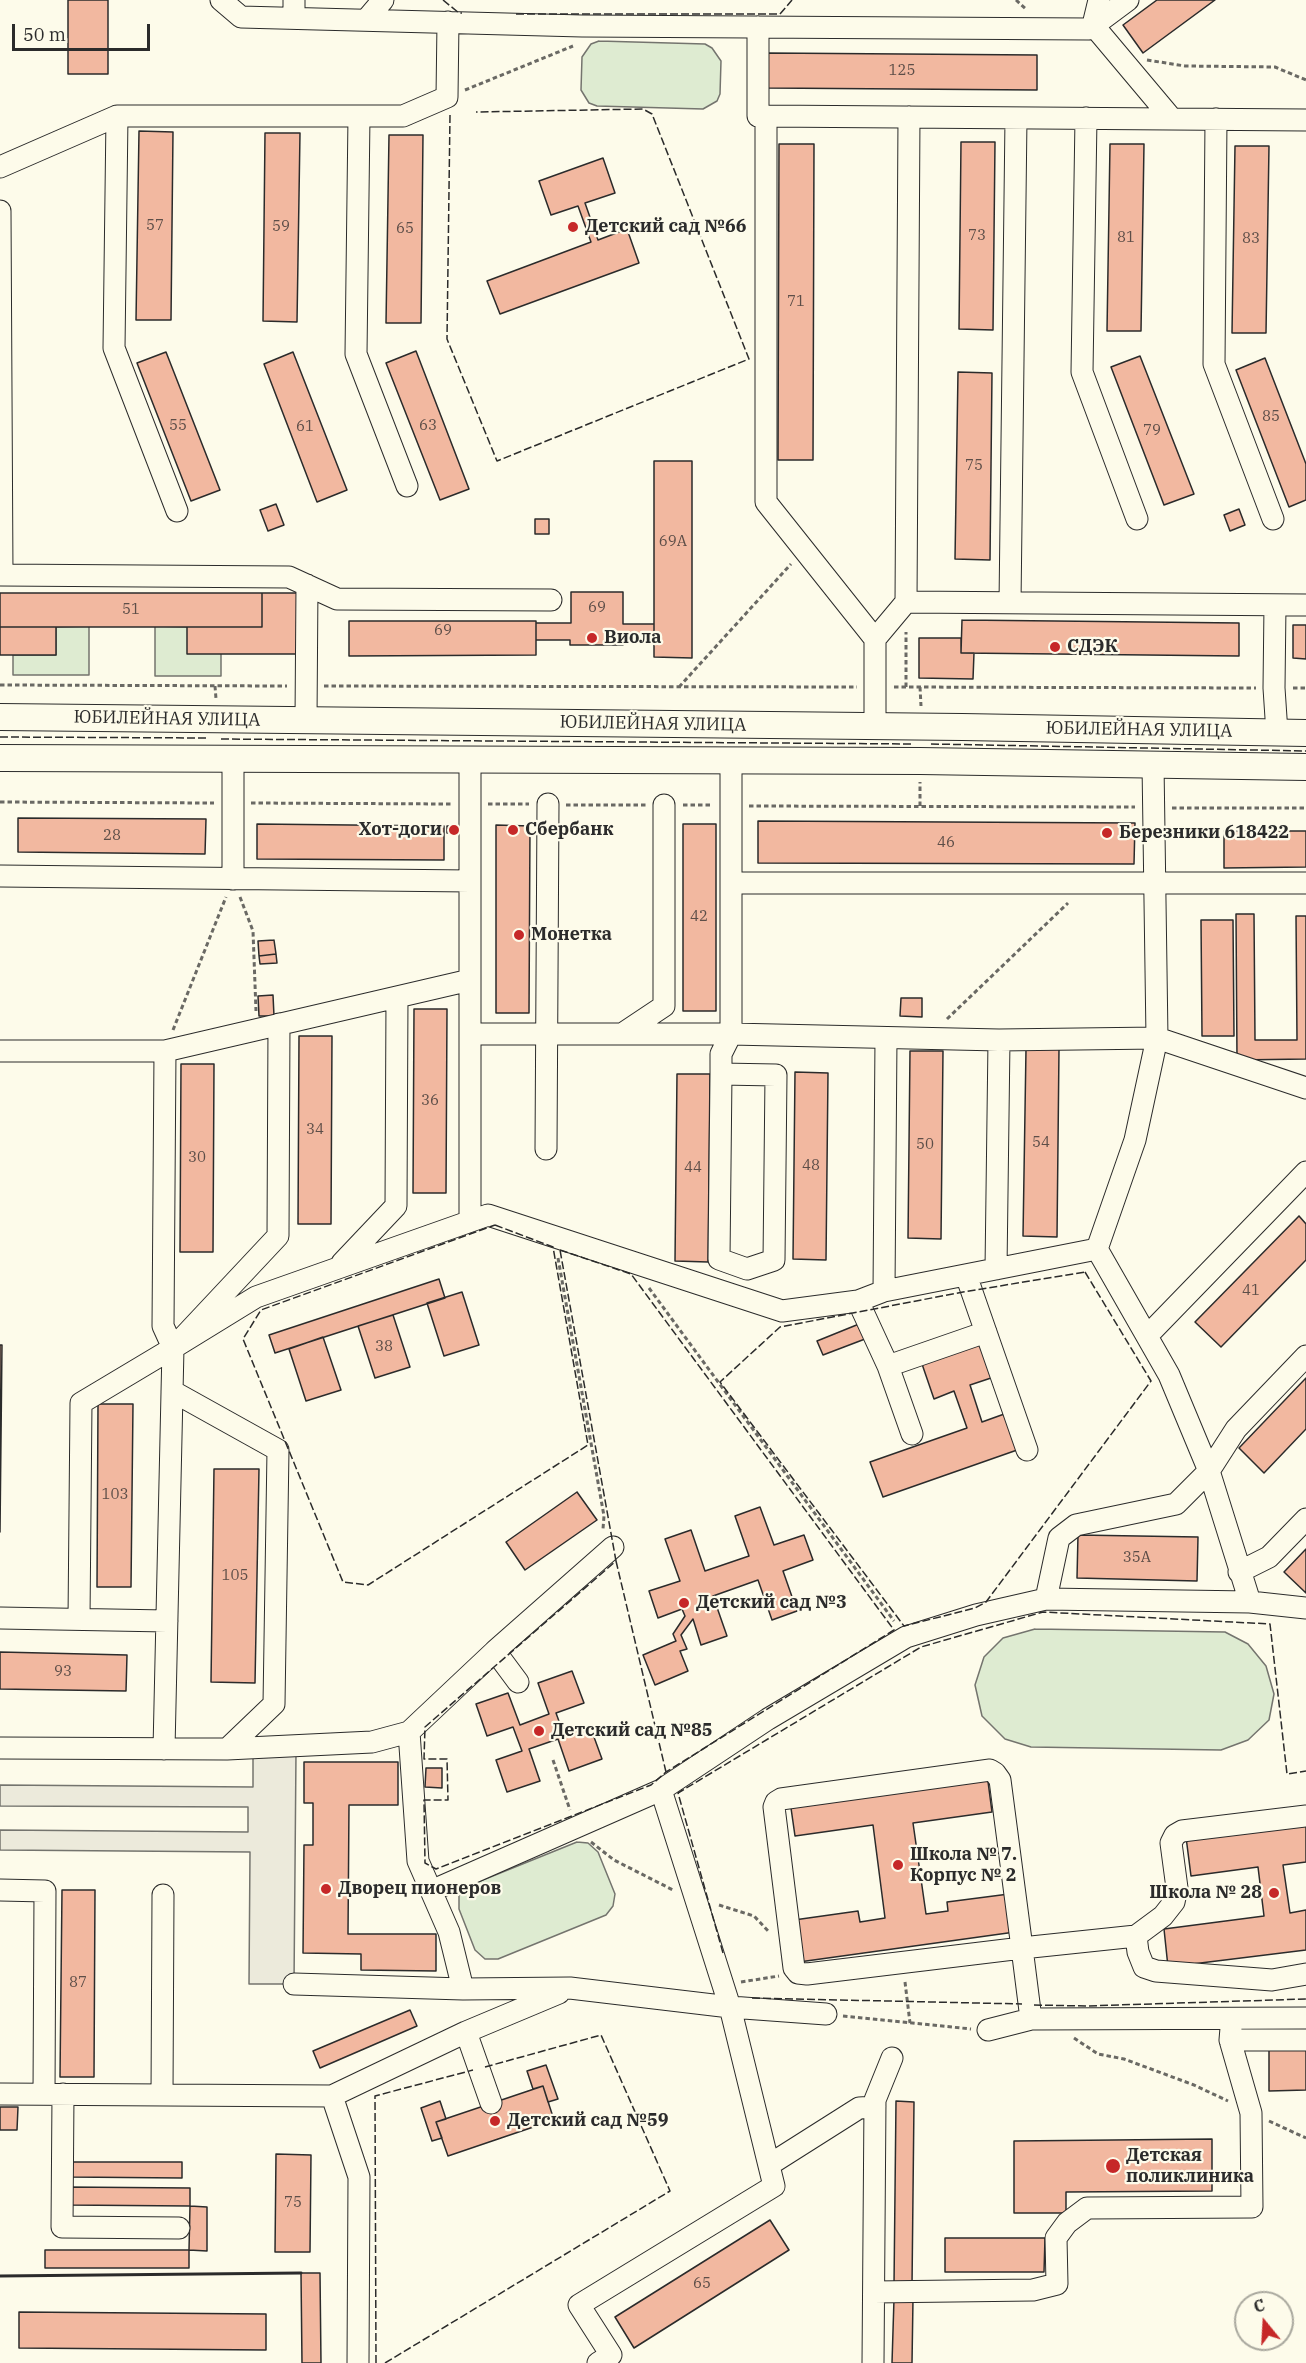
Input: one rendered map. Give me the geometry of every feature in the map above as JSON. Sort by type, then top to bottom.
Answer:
[{"type":"main road","name":"ЮБИЛЕЙНАЯ УЛИЦА","points":[[0,717],[1306,733]]},
{"type":"main road","name":"ЮБИЛЕЙНАЯ УЛИЦА","points":[[0,758],[731,760],[1306,767]]},
{"type":"street","points":[[221,0],[241,17],[294,9],[366,20],[582,26],[1089,29],[1128,0]]},
{"type":"street","points":[[366,20],[383,0]]},
{"type":"street","points":[[1093,25],[1099,0]]},
{"type":"street","points":[[0,167],[117,116],[403,116],[447,98],[448,22]]},
{"type":"street","points":[[1093,25],[1172,119]]},
{"type":"street","points":[[758,27],[758,116],[1306,120]]},
{"type":"street","points":[[117,116],[114,348],[177,511]]},
{"type":"street","points":[[359,116],[356,354],[407,486]]},
{"type":"street","points":[[766,117],[766,502],[875,639],[876,726]]},
{"type":"street","points":[[875,639],[906,602],[909,117]]},
{"type":"street","points":[[1010,603],[1016,118]]},
{"type":"street","points":[[1086,118],[1082,372],[1137,519]]},
{"type":"street","points":[[1216,119],[1214,364],[1273,519]]},
{"type":"street","points":[[0,212],[1,575],[290,577],[338,599],[550,600]]},
{"type":"street","points":[[306,720],[307,585]]},
{"type":"street","points":[[906,602],[1306,605]]},
{"type":"street","points":[[1275,605],[1274,688],[1277,733]]},
{"type":"street","points":[[233,759],[233,879]]},
{"type":"street","points":[[470,760],[470,1221]]},
{"type":"street","points":[[721,1074],[776,1075],[774,1260],[747,1269],[719,1259],[721,1074],[722,1054],[731,1034],[731,760]]},
{"type":"street","points":[[1152,764],[1157,1038],[1134,1140],[1097,1249],[1169,1375],[1209,1471],[1250,1602]]},
{"type":"street","points":[[546,1149],[548,804]]},
{"type":"street","points":[[622,1034],[664,1006],[664,805]]},
{"type":"street","points":[[0,876],[470,881]]},
{"type":"street","points":[[731,883],[1306,884]]},
{"type":"street","points":[[0,1051],[165,1051],[470,980]]},
{"type":"street","points":[[339,1266],[396,1206],[397,997]]},
{"type":"street","points":[[173,1348],[278,1236],[279,1024]]},
{"type":"street","points":[[470,1034],[731,1034],[999,1040],[1157,1038],[1306,1088]]},
{"type":"street","points":[[884,1291],[886,1038]]},
{"type":"street","points":[[996,1269],[999,1040]]},
{"type":"street","points":[[164,1749],[173,1348],[163,1326],[165,1051]]},
{"type":"street","points":[[1147,1336],[1306,1172]]},
{"type":"street","points":[[79,1619],[81,1403],[256,1296],[488,1215],[782,1311],[858,1300],[884,1291],[1097,1249]]},
{"type":"street","points":[[747,1269],[747,1300]]},
{"type":"street","points":[[966,1275],[1027,1450]]},
{"type":"street","points":[[858,1300],[888,1366],[912,1434]]},
{"type":"street","points":[[888,1366],[986,1332]]},
{"type":"street","points":[[1046,1599],[1059,1538],[1076,1525],[1176,1504],[1209,1471],[1236,1429],[1306,1356]]},
{"type":"street","points":[[172,1391],[278,1450],[274,1704],[227,1749]]},
{"type":"street","points":[[1239,1572],[1269,1557],[1306,1519]]},
{"type":"street","points":[[0,1748],[227,1749],[372,1742],[409,1732],[607,1551]]},
{"type":"street","points":[[431,1891],[661,1790],[768,1719],[906,1637],[976,1615],[1046,1599],[1250,1602],[1306,1608]]},
{"type":"street","points":[[0,1618],[167,1621]]},
{"type":"street","points":[[495,1651],[518,1682]]},
{"type":"street","points":[[409,1732],[418,1862],[449,1932],[463,1989]]},
{"type":"street","points":[[1038,2019],[1022,1948],[1000,1780],[990,1770],[781,1799],[776,1802],[774,1807],[794,1968],[798,1973],[1022,1948],[1136,1936],[1163,1916],[1174,1902],[1177,1888],[1172,1843],[1174,1835],[1182,1831],[1306,1816]]},
{"type":"street","points":[[598,2363],[610,2355],[579,2305],[774,2186],[730,2007],[661,1790]]},
{"type":"street","points":[[0,1890],[45,1891],[53,2094],[62,2227],[179,2228]]},
{"type":"street","points":[[162,2095],[163,1894]]},
{"type":"street","points":[[1136,1936],[1138,1952],[1144,1967],[1156,1971],[1272,1980],[1306,1974]]},
{"type":"street","points":[[294,1984],[463,1989],[570,1988],[730,2007],[826,2014]]},
{"type":"street","points":[[0,2094],[332,2096],[466,2032],[570,1988]]},
{"type":"street","points":[[988,2030],[1038,2019],[1306,2018]]},
{"type":"street","points":[[874,2292],[1033,2290],[1057,2284],[1056,2238],[1067,2223],[1087,2208],[1252,2207],[1251,2113],[1230,2040],[1231,2019]]},
{"type":"street","points":[[466,2032],[491,2103]]},
{"type":"street","points":[[1230,2040],[1306,2040]]},
{"type":"street","points":[[873,2363],[874,2100],[892,2058]]},
{"type":"street","points":[[332,2096],[359,2177],[358,2363]]},
{"type":"street","points":[[769,2165],[859,2108],[875,2107]]},
{"type":"path","points":[[447,98],[581,42],[582,26]]},
{"type":"path","points":[[1143,60],[1185,66],[1275,67],[1306,80]]},
{"type":"path","points":[[679,687],[804,550]]},
{"type":"path","points":[[906,602],[906,687]]},
{"type":"path","points":[[0,685],[1306,688]]},
{"type":"path","points":[[233,879],[253,931],[257,1030]]},
{"type":"path","points":[[165,1051],[233,879]]},
{"type":"path","points":[[926,1039],[1088,884]]},
{"type":"path","points":[[554,1236],[604,1516],[607,1551]]},
{"type":"path","points":[[649,1288],[906,1637]]},
{"type":"path","points":[[554,1760],[576,1828]]},
{"type":"path","points":[[723,1984],[798,1973]]},
{"type":"path","points":[[905,1978],[910,2023]]},
{"type":"path","points":[[826,2014],[988,2030]]},
{"type":"path","points":[[1038,2019],[1098,2054],[1124,2059],[1194,2085],[1306,2138]]},
{"type":"green space","points":[[599,41],[705,44],[712,48],[721,61],[720,94],[717,101],[703,109],[597,106],[589,103],[581,90],[582,57],[591,44]]},
{"type":"green space","points":[[89,626],[89,675],[13,675],[13,655],[56,655],[56,627]]},
{"type":"green space","points":[[155,626],[187,627],[221,654],[221,676],[155,676]]},
{"type":"green space","points":[[1035,1629],[1225,1632],[1248,1644],[1266,1666],[1274,1694],[1269,1720],[1248,1740],[1221,1750],[1031,1747],[1005,1739],[982,1716],[975,1685],[984,1657],[1003,1638]]},
{"type":"green space","points":[[577,1842],[588,1843],[598,1852],[615,1894],[613,1906],[606,1915],[498,1959],[485,1959],[475,1950],[459,1909],[459,1896],[468,1886]]},
{"type":"shaded area","points":[[253,1753],[296,1753],[294,1984],[249,1984],[250,1852],[0,1850],[0,1830],[248,1832],[248,1807],[0,1806],[0,1785],[253,1787]]},
{"type":"building","points":[[68,0],[108,0],[108,74],[68,74]]},
{"type":"building","points":[[1157,0],[1215,0],[1143,53],[1123,25]]},
{"type":"building","points":[[768,53],[1037,55],[1037,90],[768,88]]},
{"type":"building","points":[[139,131],[173,132],[171,320],[136,320]]},
{"type":"building","points":[[265,133],[300,133],[297,322],[263,321]]},
{"type":"building","points":[[389,135],[423,135],[421,323],[386,323]]},
{"type":"building","points":[[961,142],[995,142],[993,330],[959,329]]},
{"type":"building","points":[[779,144],[814,144],[813,460],[778,460]]},
{"type":"building","points":[[1110,144],[1144,144],[1141,331],[1107,331]]},
{"type":"building","points":[[1235,146],[1269,146],[1266,333],[1232,333]]},
{"type":"building","points":[[603,158],[615,193],[585,203],[598,240],[627,229],[639,263],[500,314],[487,281],[591,242],[578,206],[551,215],[539,181]]},
{"type":"building","points":[[416,351],[469,489],[440,500],[386,363]]},
{"type":"building","points":[[166,352],[220,490],[191,501],[137,363]]},
{"type":"building","points":[[293,352],[347,490],[317,502],[264,364]]},
{"type":"building","points":[[1140,356],[1194,494],[1164,505],[1111,367]]},
{"type":"building","points":[[1265,358],[1306,464],[1306,500],[1289,507],[1236,370]]},
{"type":"building","points":[[958,372],[992,373],[990,560],[955,559]]},
{"type":"building","points":[[654,461],[692,461],[692,658],[654,657]]},
{"type":"building","points":[[276,504],[284,525],[268,531],[260,510]]},
{"type":"building","points":[[1239,509],[1245,525],[1230,531],[1224,515]]},
{"type":"building","points":[[535,519],[549,519],[549,534],[535,534]]},
{"type":"building","points":[[571,592],[623,592],[623,624],[654,624],[654,640],[623,640],[623,645],[570,645],[570,640],[536,640],[536,623],[571,623]]},
{"type":"building","points":[[0,593],[262,593],[262,627],[0,627]]},
{"type":"building","points":[[262,593],[298,593],[298,654],[187,654],[187,627],[262,627]]},
{"type":"building","points":[[962,620],[1239,623],[1239,656],[961,653]]},
{"type":"building","points":[[349,621],[536,621],[536,655],[349,656]]},
{"type":"building","points":[[1293,625],[1306,625],[1306,659],[1293,658]]},
{"type":"building","points":[[0,627],[56,627],[56,655],[0,655]]},
{"type":"building","points":[[919,638],[961,638],[961,653],[974,653],[973,679],[919,678]]},
{"type":"building","points":[[18,818],[206,819],[205,854],[18,852]]},
{"type":"building","points":[[758,821],[1135,823],[1134,864],[758,863]]},
{"type":"building","points":[[257,824],[444,826],[444,860],[257,859]]},
{"type":"building","points":[[683,824],[716,824],[716,1011],[683,1011]]},
{"type":"building","points":[[496,825],[530,826],[529,1013],[496,1013]]},
{"type":"building","name":"Хот-доги","points":[[447,826],[460,826],[460,833],[447,833]]},
{"type":"building","points":[[1224,831],[1306,831],[1306,867],[1224,868]]},
{"type":"building","points":[[1236,914],[1254,914],[1255,1040],[1297,1040],[1296,916],[1306,916],[1306,1059],[1237,1060]]},
{"type":"building","points":[[1201,920],[1233,920],[1234,1036],[1202,1036]]},
{"type":"building","points":[[274,940],[276,954],[259,956],[258,941]]},
{"type":"building","points":[[276,954],[277,963],[260,964],[259,956]]},
{"type":"building","points":[[273,995],[274,1016],[259,1016],[258,996]]},
{"type":"building","points":[[901,998],[922,998],[922,1017],[900,1016]]},
{"type":"building","points":[[414,1009],[447,1009],[446,1193],[413,1193]]},
{"type":"building","points":[[299,1036],[332,1036],[331,1224],[298,1224]]},
{"type":"building","points":[[1026,1049],[1059,1049],[1057,1237],[1023,1236]]},
{"type":"building","points":[[910,1051],[943,1051],[941,1239],[908,1238]]},
{"type":"building","points":[[181,1064],[214,1064],[213,1252],[180,1252]]},
{"type":"building","points":[[795,1072],[828,1073],[826,1260],[793,1259]]},
{"type":"building","points":[[677,1074],[710,1074],[708,1262],[675,1261]]},
{"type":"building","points":[[1299,1216],[1306,1224],[1306,1260],[1221,1347],[1195,1322]]},
{"type":"building","points":[[439,1279],[445,1298],[275,1353],[269,1335]]},
{"type":"building","points":[[462,1292],[479,1345],[444,1356],[427,1303]]},
{"type":"building","points":[[393,1315],[410,1367],[375,1378],[358,1326]]},
{"type":"building","points":[[859,1324],[865,1339],[823,1355],[817,1341]]},
{"type":"building","points":[[323,1337],[341,1390],[306,1401],[289,1349]]},
{"type":"building","points":[[983,1343],[994,1377],[970,1385],[982,1422],[1007,1413],[1020,1449],[883,1497],[870,1462],[967,1428],[954,1391],[934,1399],[922,1364]]},
{"type":"building","points":[[0,1345],[2,1345],[0,1532]]},
{"type":"building","points":[[1306,1378],[1306,1429],[1264,1473],[1239,1448]]},
{"type":"building","points":[[98,1404],[133,1404],[131,1587],[97,1587]]},
{"type":"building","points":[[214,1469],[259,1469],[255,1683],[211,1682]]},
{"type":"building","points":[[577,1492],[597,1520],[525,1570],[506,1542]]},
{"type":"building","name":"Детский сад №3","points":[[760,1507],[774,1545],[804,1535],[813,1560],[783,1571],[797,1611],[772,1620],[758,1580],[713,1596],[727,1636],[701,1645],[693,1619],[681,1635],[687,1649],[680,1651],[688,1671],[655,1685],[643,1655],[676,1641],[673,1634],[685,1616],[682,1609],[658,1618],[649,1591],[680,1581],[665,1539],[691,1530],[705,1571],[749,1556],[735,1516]]},
{"type":"building","points":[[1078,1535],[1198,1537],[1197,1581],[1077,1578]]},
{"type":"building","points":[[1306,1549],[1306,1593],[1284,1572]]},
{"type":"building","points":[[0,1652],[127,1655],[126,1691],[0,1689]]},
{"type":"building","name":"Детский сад №85","points":[[572,1671],[584,1703],[556,1713],[564,1735],[590,1726],[602,1759],[569,1771],[558,1739],[529,1749],[540,1781],[507,1792],[496,1760],[522,1751],[513,1727],[487,1736],[476,1704],[508,1693],[520,1725],[549,1714],[538,1683]]},
{"type":"building","name":"Дворец пионеров","points":[[304,1762],[398,1762],[398,1805],[349,1805],[348,1934],[436,1934],[436,1971],[361,1970],[361,1954],[303,1953],[304,1845],[313,1845],[313,1803],[304,1803]]},
{"type":"building","points":[[426,1768],[442,1768],[442,1788],[425,1787]]},
{"type":"building","name":"Школа № 7. Корпус № 2","points":[[987,1774],[992,1812],[913,1823],[926,1914],[948,1911],[947,1902],[1009,1894],[1015,1932],[799,1962],[794,1920],[858,1911],[860,1922],[885,1918],[873,1825],[795,1836],[790,1801]]},
{"type":"building","name":"Школа № 28","points":[[1306,1821],[1306,1862],[1283,1865],[1290,1913],[1306,1910],[1306,1950],[1168,1967],[1164,1929],[1264,1916],[1258,1867],[1191,1876],[1186,1837]]},
{"type":"building","points":[[62,1890],[95,1890],[94,2077],[60,2077]]},
{"type":"building","points":[[410,2010],[417,2026],[320,2068],[313,2051]]},
{"type":"building","points":[[1269,2050],[1306,2050],[1306,2090],[1269,2091]]},
{"type":"building","points":[[546,2065],[558,2099],[548,2102],[543,2086],[533,2089],[527,2071]]},
{"type":"building","name":"Детский сад №59","points":[[543,2086],[554,2120],[448,2156],[436,2122]]},
{"type":"building","points":[[440,2101],[446,2119],[436,2122],[442,2138],[432,2141],[421,2108]]},
{"type":"building","points":[[896,2101],[914,2102],[912,2286],[894,2285]]},
{"type":"building","points":[[0,2107],[18,2107],[17,2130],[0,2130]]},
{"type":"building","name":"Детская поликлиника","points":[[1212,2139],[1212,2191],[1066,2192],[1066,2213],[1014,2213],[1014,2141]]},
{"type":"building","points":[[276,2154],[311,2155],[310,2252],[275,2252]]},
{"type":"building","points":[[69,2162],[182,2162],[182,2178],[69,2177]]},
{"type":"building","points":[[66,2187],[190,2188],[190,2206],[66,2205]]},
{"type":"building","points":[[190,2206],[207,2207],[207,2251],[189,2250]]},
{"type":"building","points":[[770,2220],[789,2250],[634,2348],[615,2317]]},
{"type":"building","points":[[945,2238],[1045,2238],[1044,2272],[945,2272]]},
{"type":"building","points":[[45,2250],[189,2250],[189,2268],[45,2268]]},
{"type":"building","points":[[301,2273],[320,2273],[321,2363],[302,2363]]},
{"type":"building","points":[[894,2299],[913,2299],[912,2363],[892,2363]]},
{"type":"building","points":[[19,2312],[266,2314],[266,2350],[19,2348]]},
{"type":"fence","points":[[443,0],[462,13]]},
{"type":"fence","points":[[516,14],[780,14],[792,0]]},
{"type":"fence","points":[[450,115],[447,339],[497,461],[749,359],[652,114],[643,109],[476,112]]},
{"type":"fence","points":[[0,737],[208,738]]},
{"type":"fence","points":[[221,739],[913,744]]},
{"type":"fence","points":[[931,744],[1306,751]]},
{"type":"fence","points":[[495,1225],[553,1247],[588,1445],[368,1585],[343,1582],[243,1339],[261,1310],[495,1225]]},
{"type":"fence","points":[[560,1250],[631,1274],[894,1630],[666,1772],[651,1785],[436,1869],[425,1863],[424,1800],[448,1800],[447,1759],[424,1759],[425,1727],[616,1561],[560,1250]]},
{"type":"fence","points":[[1085,1272],[1151,1381],[986,1602],[975,1608],[904,1626],[720,1382],[780,1327],[963,1292],[1085,1272]]},
{"type":"fence","points":[[616,1561],[666,1772]]},
{"type":"fence","points":[[723,1953],[678,1793],[921,1647],[1043,1612],[1270,1624],[1287,1774],[1306,1771]]},
{"type":"fence","points":[[752,1998],[1022,2004]]},
{"type":"fence","points":[[1034,2005],[1086,2006],[1306,1999]]},
{"type":"fence","points":[[385,2363],[670,2191],[601,2035],[485,2067]]},
{"type":"fence","points":[[376,2363],[375,2096],[473,2070]]},
{"type":"wall","points":[[0,2276],[301,2273]]},
{"type":"place","name":"Детский сад №66","points":[[573,227]]},
{"type":"place","name":"Виола","points":[[592,638]]},
{"type":"place","name":"СДЭК","points":[[1055,647]]},
{"type":"place","name":"Хот-доги","points":[[454,830]]},
{"type":"place","name":"Сбербанк","points":[[513,830]]},
{"type":"place","name":"Березники 618422","points":[[1107,833]]},
{"type":"place","name":"Монетка","points":[[519,935]]},
{"type":"place","name":"Детский сад №3","points":[[684,1603]]},
{"type":"place","name":"Детский сад №85","points":[[539,1731]]},
{"type":"place","name":"Школа № 7. Корпус № 2","points":[[898,1865]]},
{"type":"place","name":"Дворец пионеров","points":[[326,1889]]},
{"type":"place","name":"Школа № 28","points":[[1274,1893]]},
{"type":"place","name":"Детский сад №59","points":[[495,2121]]},
{"type":"place","name":"Детская поликлиника","points":[[1113,2166]]}]
